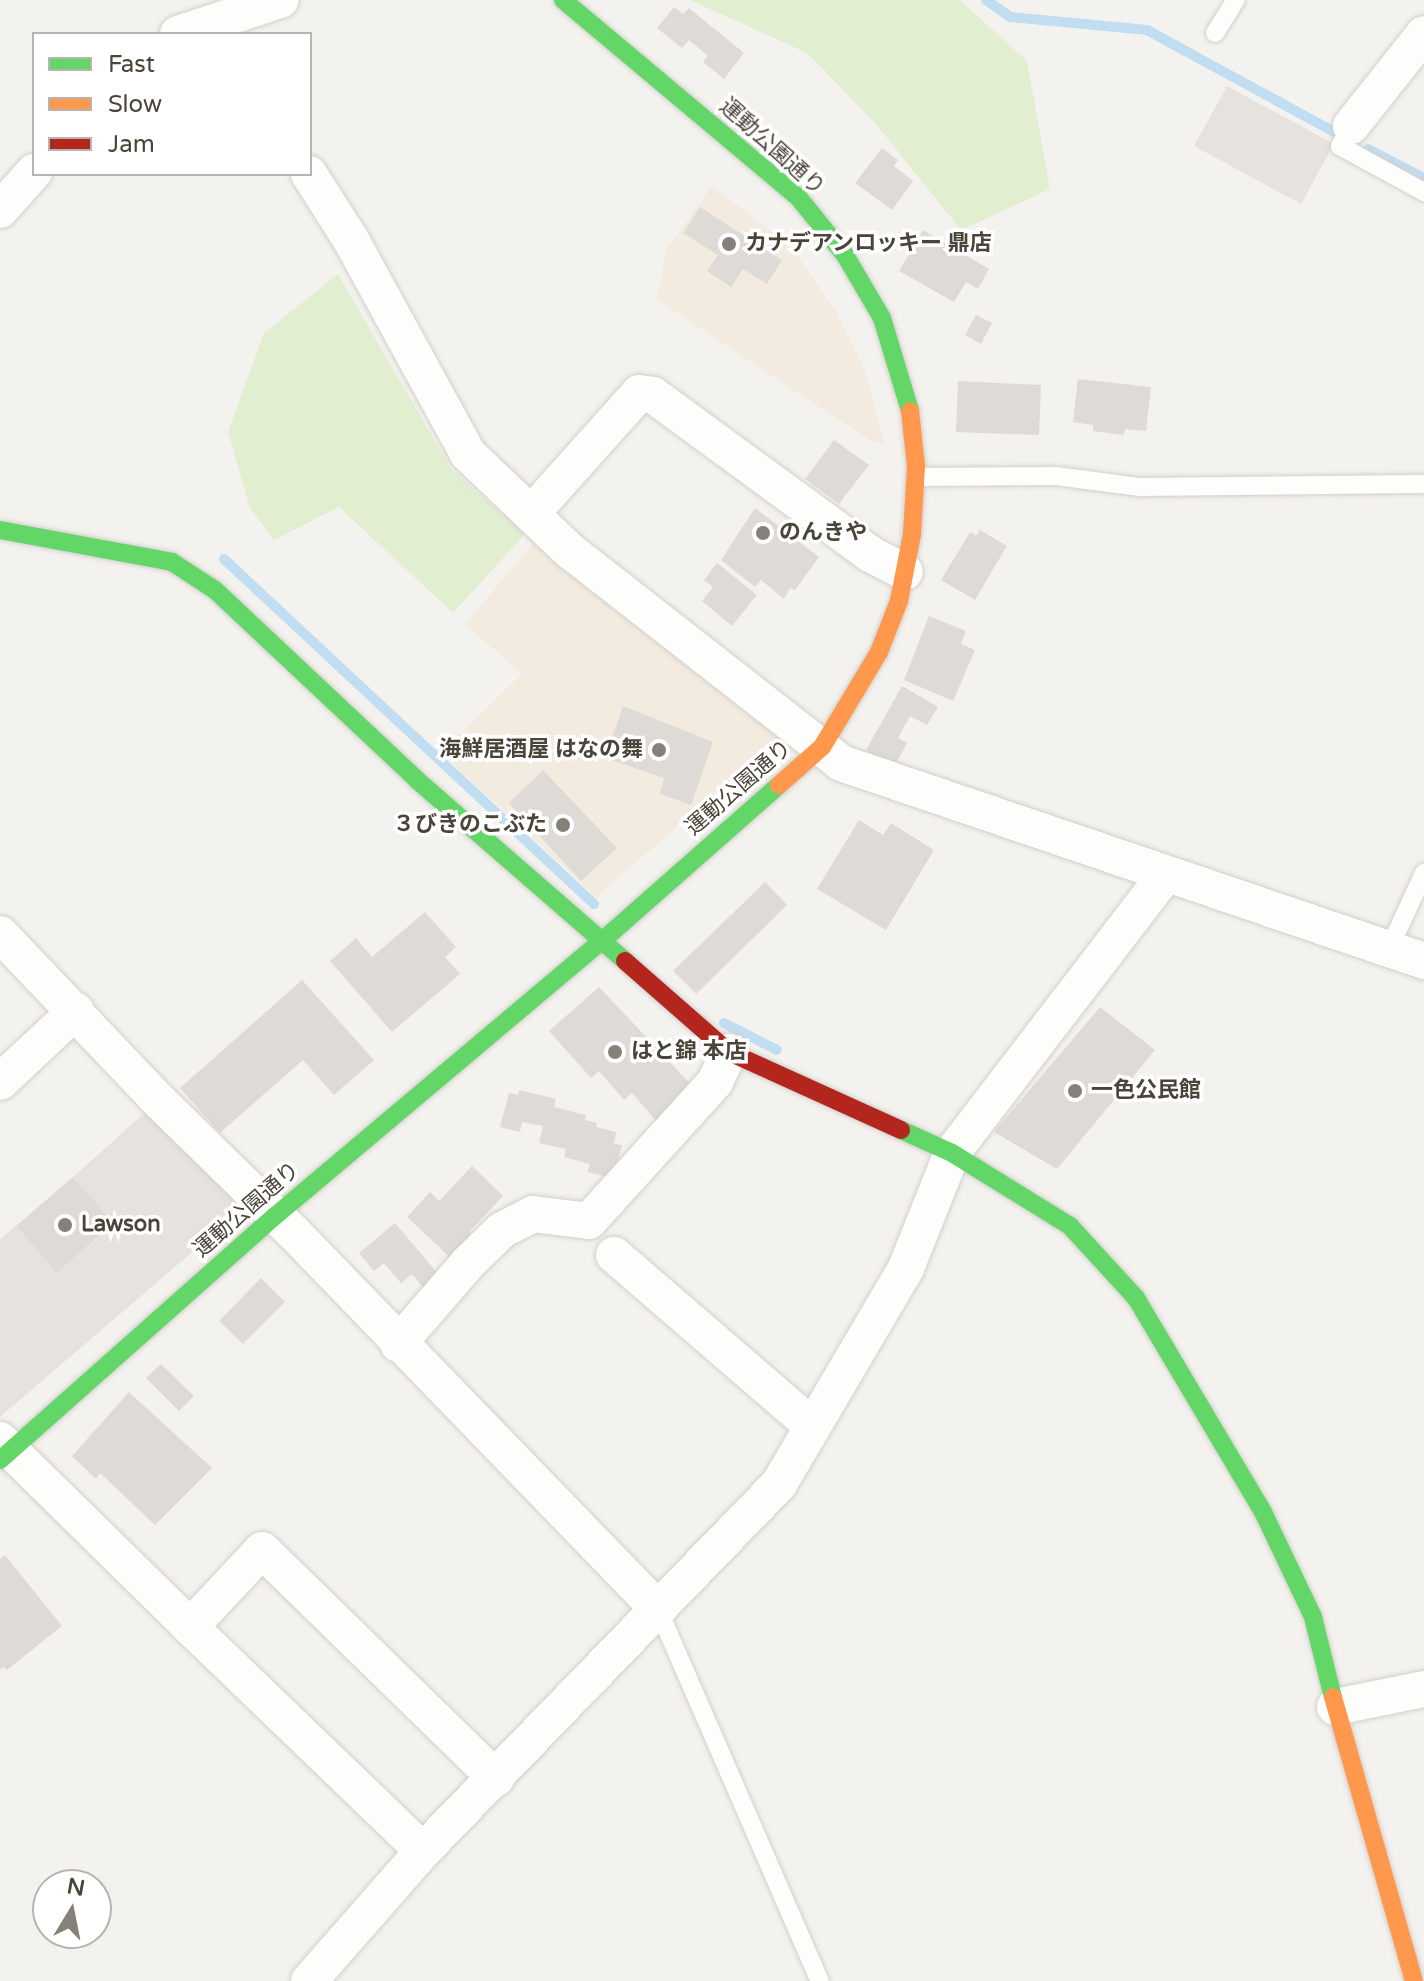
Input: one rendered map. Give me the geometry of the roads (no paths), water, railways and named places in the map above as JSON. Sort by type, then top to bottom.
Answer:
[{"type":"street","points":[[189,32],[280,0]]},
{"type":"street","name":"運動公園通り","points":[[4,1450],[275,1216],[602,941],[822,747],[879,652],[899,601],[916,477],[910,407],[882,318],[845,255],[798,197],[563,0]]},
{"type":"street","points":[[1351,126],[1424,34]]},
{"type":"street","points":[[0,210],[32,174]]},
{"type":"street","points":[[310,176],[351,240],[468,454],[570,551],[841,763],[1424,961]]},
{"type":"street","points":[[531,514],[639,393],[653,395],[870,554],[905,572]]},
{"type":"street","points":[[0,530],[172,562],[215,590],[417,780],[729,1052],[952,1153],[1070,1226],[1136,1298],[1263,1512],[1313,1617],[1335,1707],[1414,1981]]},
{"type":"street","points":[[309,1981],[423,1851],[779,1484],[906,1268],[952,1153],[1165,875]]},
{"type":"street","points":[[0,934],[158,1100],[658,1609]]},
{"type":"street","points":[[0,1082],[76,1011]]},
{"type":"street","points":[[398,1344],[469,1262],[502,1230],[533,1214],[589,1221],[715,1082],[729,1052]]},
{"type":"street","points":[[614,1255],[812,1426]]},
{"type":"street","points":[[4,1450],[103,1539],[423,1851]]},
{"type":"street","points":[[190,1627],[262,1550],[496,1778]]},
{"type":"street","points":[[1335,1707],[1424,1689]]},
{"type":"lane","points":[[1215,33],[1236,0]]},
{"type":"lane","points":[[1351,126],[1340,146],[1424,192]]},
{"type":"lane","points":[[916,477],[1056,476],[1140,487],[1424,484]]},
{"type":"lane","points":[[1389,949],[1424,873]]},
{"type":"lane","points":[[658,1609],[820,1981]]},
{"type":"waterway","points":[[986,0],[1010,17],[1147,30],[1336,133]]},
{"type":"waterway","points":[[1368,149],[1424,178]]},
{"type":"waterway","points":[[224,559],[594,904]]},
{"type":"waterway","points":[[724,1023],[777,1050]]},
{"type":"place","name":"カナデアンロッキー 鼎店","points":[[729,244]]},
{"type":"place","name":"のんきや","points":[[763,533]]},
{"type":"place","name":"海鮮居酒屋 はなの舞","points":[[659,750]]},
{"type":"place","name":"３びきのこぶた","points":[[563,825]]},
{"type":"place","name":"はと錦 本店","points":[[615,1052]]},
{"type":"place","name":"一色公民館","points":[[1075,1091]]},
{"type":"place","name":"Lawson","points":[[65,1225]]}]
